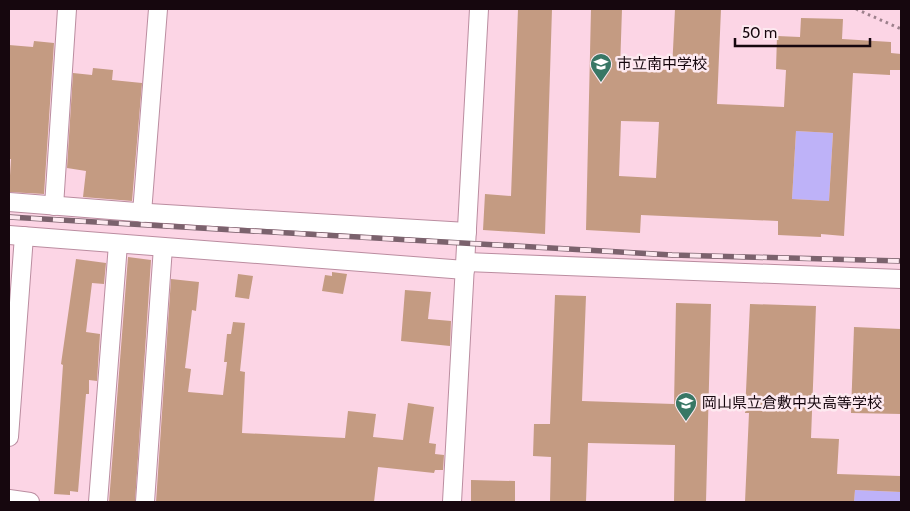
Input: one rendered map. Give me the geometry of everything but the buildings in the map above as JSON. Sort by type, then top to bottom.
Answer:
[{"type":"street","points":[[54,206],[67,9]]},
{"type":"street","points":[[142,212],[158,9]]},
{"type":"street","points":[[452,502],[480,9]]},
{"type":"street","points":[[9,202],[468,232]]},
{"type":"street","points":[[9,437],[16,236],[466,266],[901,279]]},
{"type":"street","points":[[98,502],[118,244]]},
{"type":"street","points":[[145,502],[163,247]]},
{"type":"street","points":[[9,499],[30,502]]},
{"type":"path","points":[[856,9],[901,29]]},
{"type":"shaded area","points":[[796,131],[833,133],[829,201],[792,199]]},
{"type":"shaded area","points":[[855,490],[900,492],[900,502],[854,502]]},
{"type":"railway","points":[[9,217],[672,255],[901,261]]},
{"type":"place","name":"市立南中学校","points":[[601,83]]},
{"type":"place","name":"岡山県立倉敷中央高等学校","points":[[686,422]]}]
